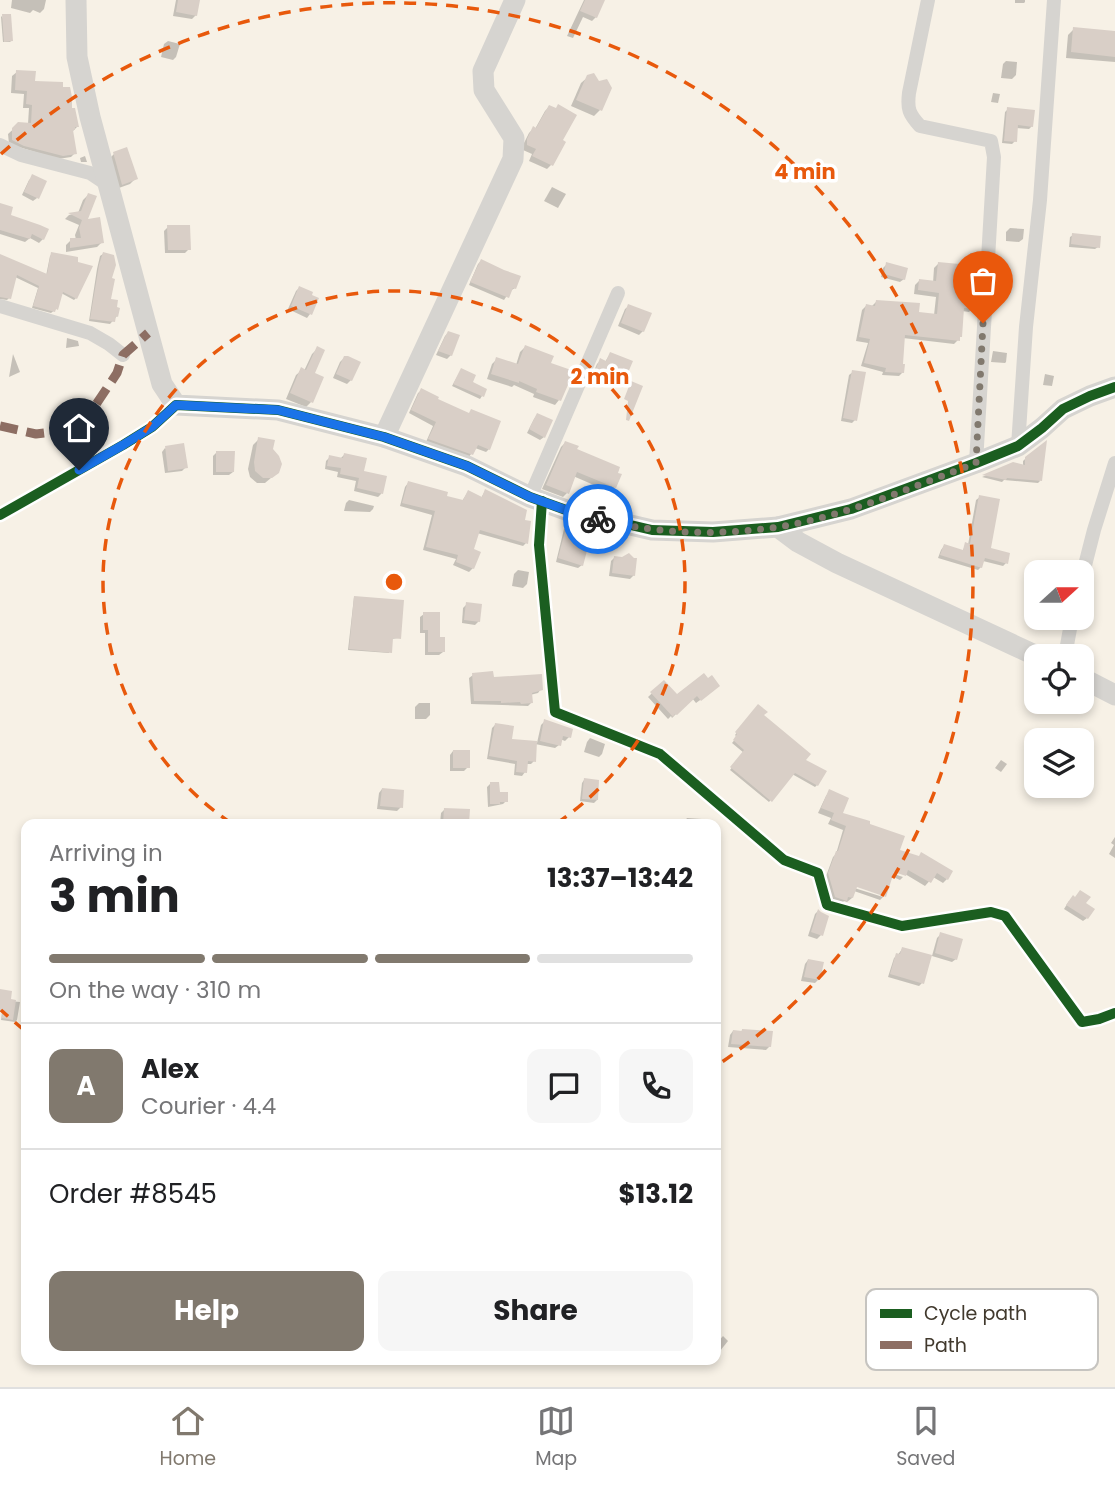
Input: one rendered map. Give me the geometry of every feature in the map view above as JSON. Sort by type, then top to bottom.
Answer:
[{"type":"street","points":[[76,0],[78,57],[90,117],[162,384],[176,405]]},
{"type":"street","points":[[384,437],[513,159],[514,138],[484,90],[483,71],[515,0]]},
{"type":"street","points":[[928,0],[907,107],[920,126],[991,141],[994,157],[976,463]]},
{"type":"street","points":[[1018,446],[1026,327],[1040,200],[1054,0]]},
{"type":"street","points":[[0,145],[21,155],[90,173],[108,185]]},
{"type":"street","points":[[618,293],[536,499],[555,712],[660,754],[784,860],[818,873],[827,905],[902,926],[990,912],[1005,916],[1082,1022],[1115,1013]]},
{"type":"street","points":[[0,306],[90,333],[123,355]]},
{"type":"street","points":[[0,515],[51,488],[152,427],[176,405],[278,410],[384,437],[467,466],[536,499],[566,510],[652,530],[713,532],[778,527],[851,509],[1018,446],[1063,409],[1115,387]]},
{"type":"street","points":[[1086,560],[1115,463]]},
{"type":"street","points":[[778,527],[798,542],[837,563],[1024,650]]},
{"type":"street","points":[[1094,684],[1115,695]]},
{"type":"building","points":[[178,0],[200,0],[197,16],[176,12]]},
{"type":"building","points":[[585,0],[605,0],[597,18],[580,11]]},
{"type":"building","points":[[2,14],[11,14],[13,41],[4,42]]},
{"type":"building","points":[[1073,27],[1115,31],[1115,57],[1071,52]]},
{"type":"building","points":[[16,70],[36,71],[35,81],[63,82],[63,87],[70,87],[72,108],[75,108],[79,127],[73,130],[77,154],[63,156],[24,146],[12,140],[12,128],[18,122],[31,123],[32,105],[26,104],[27,91],[15,90]]},
{"type":"building","points":[[594,73],[599,81],[607,79],[612,88],[602,111],[576,100],[587,75]]},
{"type":"building","points":[[558,104],[577,115],[553,166],[532,156],[536,149],[527,145],[527,139],[549,105],[556,108]]},
{"type":"building","points":[[1007,107],[1035,110],[1033,127],[1018,125],[1017,142],[1004,141]]},
{"type":"building","points":[[127,147],[138,179],[122,185],[113,152]]},
{"type":"building","points":[[32,174],[47,181],[39,199],[24,192]]},
{"type":"building","points":[[88,193],[97,196],[88,219],[100,217],[104,243],[70,248],[70,238],[81,238],[79,228],[82,220],[68,213],[81,211]]},
{"type":"building","points":[[0,203],[13,207],[11,215],[49,229],[44,240],[32,234],[30,239],[0,230]]},
{"type":"building","points":[[167,225],[190,225],[191,250],[168,250]]},
{"type":"building","points":[[1072,233],[1101,236],[1100,248],[1071,244]]},
{"type":"building","points":[[51,252],[78,257],[78,262],[93,266],[77,299],[63,292],[55,312],[33,306],[39,286],[17,275],[11,299],[0,297],[0,254],[47,274]]},
{"type":"building","points":[[103,252],[114,255],[116,265],[111,299],[118,300],[117,307],[120,308],[115,322],[90,319]]},
{"type":"building","points":[[970,253],[979,253],[975,309],[964,308],[960,341],[905,335],[904,373],[885,372],[886,368],[864,363],[870,339],[859,337],[866,304],[875,306],[876,300],[920,303],[919,312],[937,314],[939,293],[918,290],[919,279],[936,281],[938,262],[970,265]]},
{"type":"building","points":[[481,259],[521,276],[509,298],[470,282]]},
{"type":"building","points":[[886,262],[908,268],[905,280],[884,274]]},
{"type":"building","points":[[299,286],[319,298],[312,315],[291,306]]},
{"type":"building","points":[[628,304],[652,313],[644,332],[621,323]]},
{"type":"building","points":[[448,331],[460,335],[452,356],[438,351]]},
{"type":"building","points":[[525,345],[554,356],[551,363],[574,371],[561,401],[536,392],[537,389],[519,381],[491,374],[496,357],[518,364]]},
{"type":"building","points":[[317,346],[325,350],[315,373],[324,377],[313,403],[290,393],[301,367],[306,370]]},
{"type":"building","points":[[610,352],[633,361],[627,375],[612,369],[607,382],[593,376],[600,358],[606,361]]},
{"type":"building","points":[[344,356],[361,362],[352,381],[336,374]]},
{"type":"building","points":[[461,368],[476,375],[473,382],[487,389],[484,397],[453,384]]},
{"type":"building","points":[[852,370],[866,372],[857,421],[843,418]]},
{"type":"building","points":[[631,381],[643,386],[629,421],[626,420],[628,401],[624,399]]},
{"type":"building","points":[[421,388],[469,413],[471,409],[501,421],[490,450],[478,445],[473,455],[428,439],[436,422],[411,410]]},
{"type":"building","points":[[537,413],[553,420],[545,438],[529,429]]},
{"type":"building","points":[[258,437],[275,440],[273,449],[282,464],[279,473],[272,478],[263,478],[255,471]]},
{"type":"building","points":[[1047,440],[1042,481],[1006,480],[982,475],[1013,462],[1025,465],[1025,457]]},
{"type":"building","points":[[565,441],[579,446],[577,449],[620,467],[618,473],[622,474],[616,488],[577,472],[569,494],[546,485]]},
{"type":"building","points":[[184,443],[188,468],[168,471],[165,446]]},
{"type":"building","points":[[216,451],[235,451],[234,472],[216,472]]},
{"type":"building","points":[[344,453],[367,458],[364,471],[387,476],[383,494],[357,488],[359,478],[340,474],[341,468],[327,466],[329,455],[343,458]]},
{"type":"building","points":[[408,481],[448,492],[447,496],[463,500],[468,490],[482,497],[485,489],[527,510],[525,520],[531,521],[528,544],[480,530],[474,549],[481,552],[474,569],[456,562],[458,555],[426,547],[435,511],[402,503]]},
{"type":"building","points":[[979,495],[1000,499],[991,548],[1010,553],[1008,564],[985,558],[982,568],[940,555],[944,544],[963,550],[965,542],[970,544]]},
{"type":"building","points":[[567,524],[577,526],[572,538],[589,543],[583,566],[558,558]]},
{"type":"building","points":[[629,553],[637,558],[635,576],[612,573],[614,556],[622,557]]},
{"type":"building","points":[[354,596],[404,600],[401,639],[393,638],[392,653],[349,649]]},
{"type":"building","points":[[466,602],[482,604],[480,622],[464,620]]},
{"type":"building","points":[[423,612],[440,612],[440,637],[445,637],[445,652],[428,652],[428,630],[423,630]]},
{"type":"building","points":[[493,671],[494,677],[542,674],[543,690],[532,693],[533,703],[474,701],[472,673]]},
{"type":"building","points":[[704,673],[708,678],[712,675],[720,686],[701,701],[697,696],[673,717],[650,692],[664,680],[677,694]]},
{"type":"building","points":[[758,704],[768,712],[764,715],[811,754],[806,760],[827,771],[818,786],[795,773],[772,802],[730,767],[744,750],[733,740],[737,734],[735,732]]},
{"type":"building","points":[[544,719],[573,729],[571,738],[563,736],[561,746],[540,741]]},
{"type":"building","points":[[495,723],[514,726],[512,739],[537,741],[536,762],[528,761],[527,773],[516,772],[517,761],[489,756]]},
{"type":"building","points":[[453,750],[470,750],[470,768],[453,768]]},
{"type":"building","points":[[584,778],[599,780],[598,800],[582,799]]},
{"type":"building","points":[[490,782],[499,782],[500,792],[508,792],[508,802],[490,804]]},
{"type":"building","points":[[382,788],[404,790],[403,808],[380,806]]},
{"type":"building","points":[[829,789],[849,798],[843,813],[905,836],[900,850],[919,856],[921,852],[953,871],[948,880],[937,873],[931,883],[908,870],[906,876],[894,872],[886,897],[857,887],[853,898],[848,897],[847,901],[835,897],[828,873],[846,826],[831,820],[834,813],[821,808]]},
{"type":"building","points":[[444,808],[470,809],[469,819],[443,819]]},
{"type":"building","points":[[1080,890],[1091,897],[1086,903],[1095,909],[1088,919],[1066,905]]},
{"type":"building","points":[[818,909],[829,916],[823,936],[811,932]]},
{"type":"building","points":[[940,932],[963,939],[957,960],[935,953]]},
{"type":"building","points":[[902,947],[932,955],[924,984],[890,974],[896,953],[900,954]]},
{"type":"building","points":[[808,959],[824,962],[820,980],[804,977]]},
{"type":"building","points":[[0,989],[12,991],[11,999],[16,1000],[13,1020],[2,1018]]},
{"type":"building","points":[[733,1030],[773,1031],[771,1047],[731,1044]]},
{"type":"marked path","points":[[0,426],[36,434],[61,431],[75,425],[91,412],[117,373],[123,355],[148,333]]},
{"type":"cycle path","points":[[0,515],[152,427],[176,405],[278,410],[384,437],[467,466],[530,497],[566,510],[652,530],[713,532],[778,527],[851,509],[1018,446],[1063,409],[1115,387]]},
{"type":"cycle path","points":[[542,501],[539,545],[555,712],[660,754],[784,860],[818,873],[827,905],[902,926],[991,912],[1005,916],[1082,1022],[1115,1013]]},
{"type":"way so far","points":[[598,519],[652,530],[713,532],[778,527],[851,509],[976,463],[983,323]]},
{"type":"route","points":[[79,470],[152,427],[176,405],[278,410],[384,437],[467,466],[530,497],[598,519]]}]
